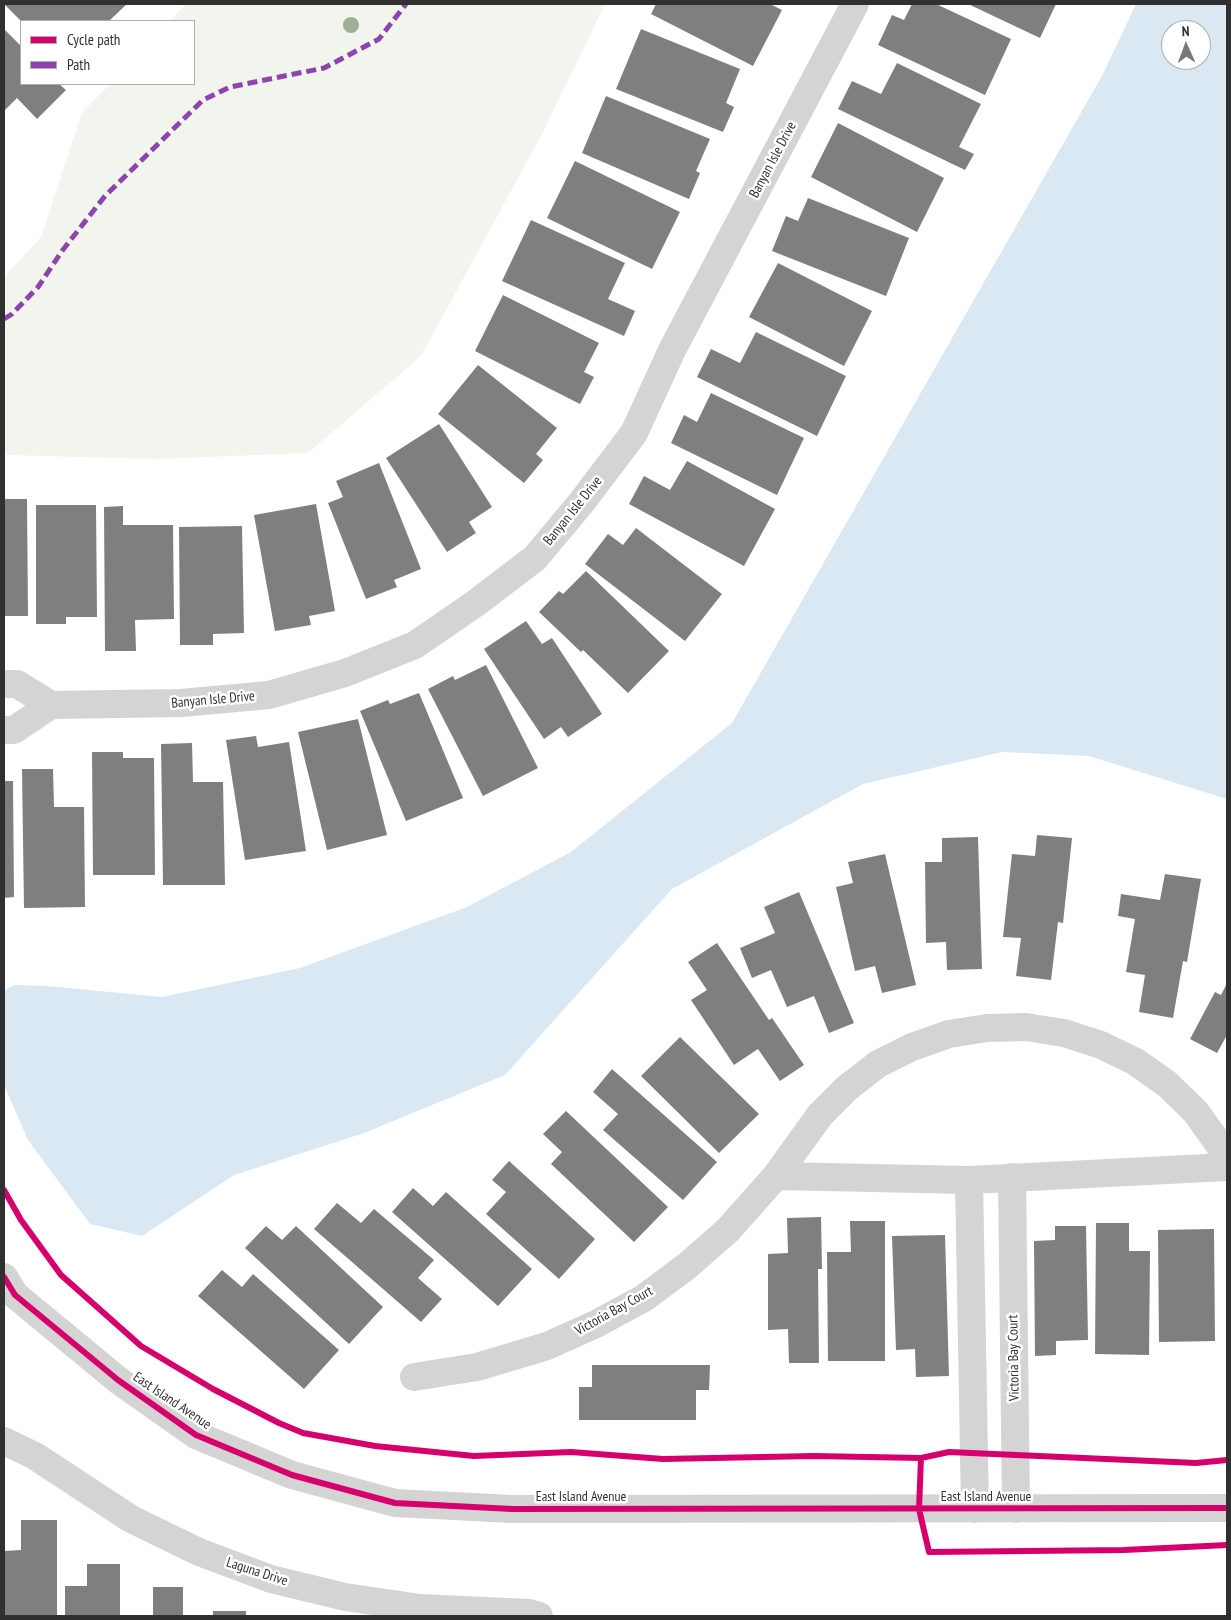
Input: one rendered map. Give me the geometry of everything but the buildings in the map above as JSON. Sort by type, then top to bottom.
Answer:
[{"type":"street","name":"Banyan Isle Drive","points":[[51,705],[181,703],[269,695],[345,673],[416,644],[476,603],[535,558],[581,503],[634,433],[672,350],[856,4]]},
{"type":"street","points":[[4,684],[17,684],[51,705],[14,730],[4,730]]},
{"type":"street","name":"Victoria Bay Court","points":[[414,1377],[477,1367],[546,1346],[604,1320],[644,1298],[688,1266],[728,1230],[776,1176],[820,1115],[847,1088],[878,1064],[912,1046],[940,1037],[987,1028],[1026,1027],[1064,1033],[1101,1044],[1136,1062],[1167,1084],[1195,1111],[1218,1143],[1227,1160]]},
{"type":"street","points":[[776,1176],[970,1180],[1227,1167]]},
{"type":"street","name":"Victoria Bay Court","points":[[1012,1178],[1016,1509]]},
{"type":"street","points":[[970,1180],[975,1509]]},
{"type":"street","name":"East Island Avenue","points":[[4,1278],[15,1295],[110,1374],[196,1435],[292,1475],[395,1503],[512,1509],[1227,1508]]},
{"type":"street","name":"Laguna Drive","points":[[4,1441],[35,1456],[131,1518],[199,1552],[271,1579],[345,1597],[420,1608],[530,1613],[539,1616]]},
{"type":"shaded area","points":[[186,4],[605,4],[543,132],[421,356],[308,453],[156,459],[4,455],[4,277],[41,237],[82,113],[109,85],[195,85],[195,20],[171,20]]},
{"type":"shaded area","points":[[1136,4],[1227,4],[1227,799],[1089,756],[1002,752],[863,784],[672,889],[505,1075],[364,1133],[234,1175],[142,1236],[90,1224],[28,1140],[4,1085],[4,991],[14,985],[47,986],[162,997],[300,968],[467,907],[571,852],[732,723],[1103,74]]},
{"type":"marked path","points":[[4,319],[12,314],[38,287],[62,251],[105,196],[203,100],[230,87],[324,68],[379,39],[406,4]]},
{"type":"cycle path","points":[[4,1190],[21,1220],[61,1275],[141,1346],[213,1389],[279,1423],[303,1433],[375,1446],[474,1456],[571,1452],[663,1459],[814,1456],[921,1458],[949,1452],[1196,1463],[1227,1460]]},
{"type":"cycle path","points":[[4,1277],[15,1295],[118,1380],[196,1435],[292,1475],[395,1503],[512,1509],[1227,1508]]},
{"type":"cycle path","points":[[921,1458],[919,1509],[929,1552],[1124,1550],[1227,1545]]}]
